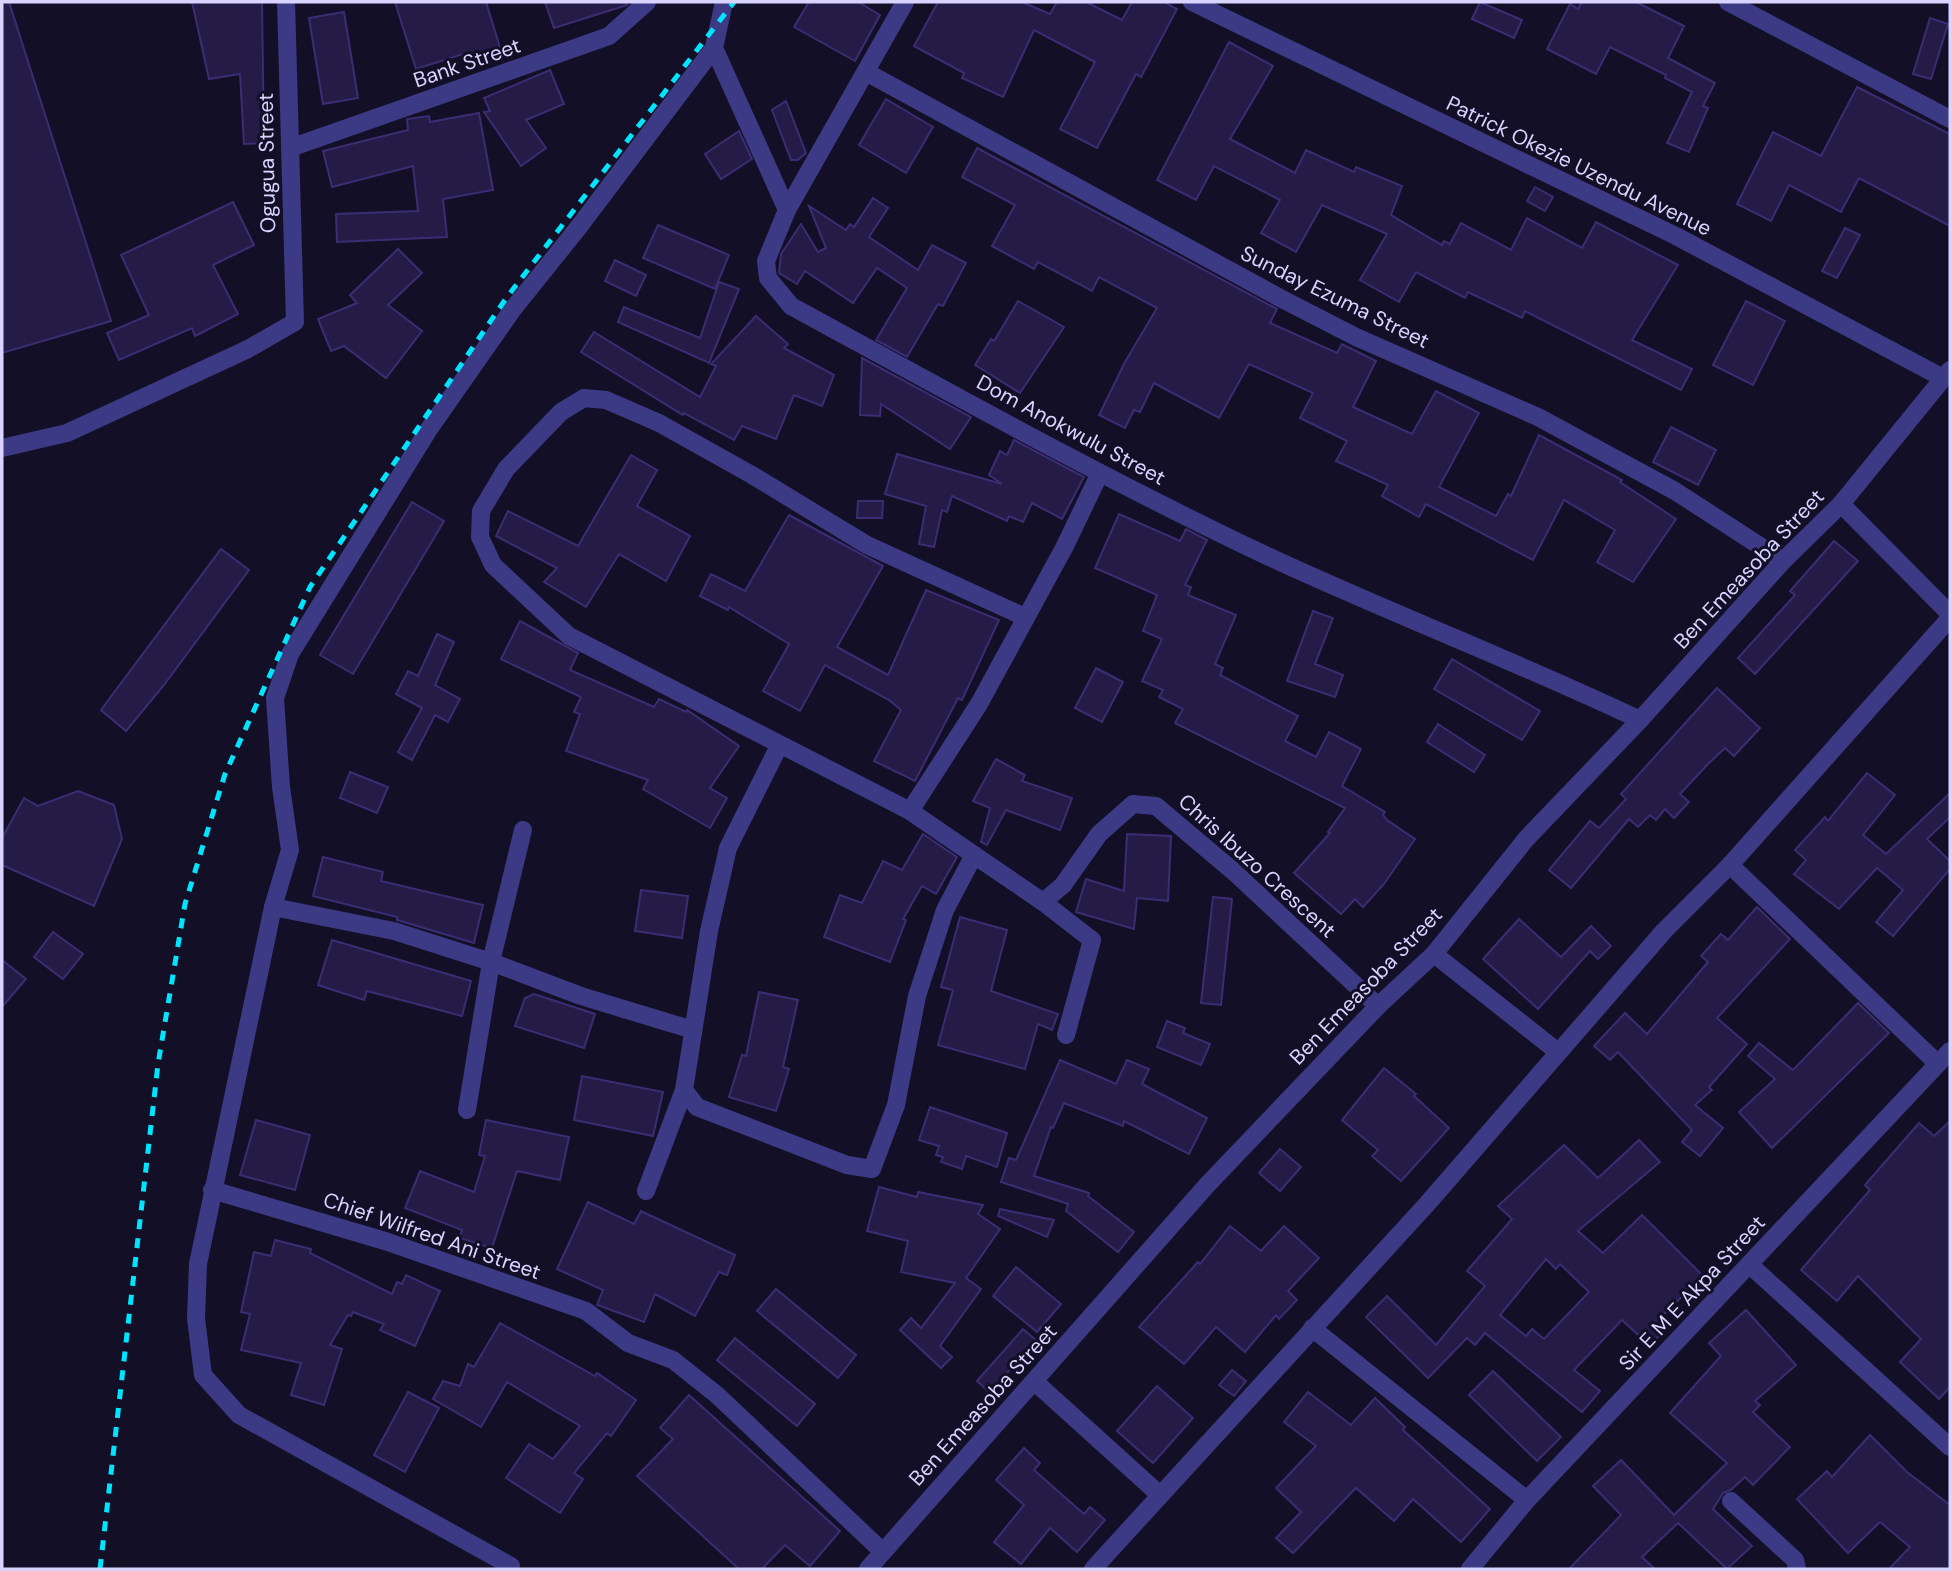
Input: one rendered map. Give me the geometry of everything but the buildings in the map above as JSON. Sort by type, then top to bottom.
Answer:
[{"type":"street","name":"Ogugua Street","points":[[2,449],[67,433],[248,349],[295,322],[286,2]]},
{"type":"street","name":"Bank Street","points":[[290,149],[609,36],[648,2]]},
{"type":"street","points":[[511,1566],[239,1415],[203,1375],[196,1318],[198,1277],[212,1190],[273,907],[290,850],[281,787],[275,698],[290,654],[429,429],[513,309],[587,217],[713,48],[724,2]]},
{"type":"street","name":"Dom Anokwulu Street","points":[[905,2],[787,210],[766,261],[768,278],[791,306],[1100,473],[1265,555],[1556,680],[1640,720]]},
{"type":"street","name":"Patrick Okezie Uzendu Avenue","points":[[1192,2],[1676,236],[1947,374]]},
{"type":"street","points":[[1728,2],[1950,119]]},
{"type":"street","points":[[713,48],[787,210]]},
{"type":"street","name":"Sunday Ezuma Street","points":[[866,72],[1294,306],[1356,337],[1538,417],[1675,491],[1783,561]]},
{"type":"street","name":"Ben Emeasoba Street","points":[[868,1569],[1209,1184],[1378,1006],[1434,954],[1526,839],[1640,720],[1783,561],[1841,504],[1947,374]]},
{"type":"street","points":[[1025,617],[867,545],[752,475],[659,423],[606,400],[584,398],[561,412],[506,469],[481,511],[480,537],[493,565],[569,636],[910,811],[1043,902],[1092,940],[1066,1035]]},
{"type":"street","points":[[910,811],[979,704],[1100,473]]},
{"type":"street","points":[[1093,1569],[1427,1203],[1664,931],[1730,866],[1950,616],[1841,504]]},
{"type":"street","points":[[646,1191],[684,1090],[709,931],[728,848],[779,746]]},
{"type":"street","name":"Chris Ibuzo Crescent","points":[[1043,902],[1063,885],[1099,834],[1133,804],[1156,806],[1233,871],[1378,1006]]},
{"type":"street","points":[[467,1110],[491,962],[523,830]]},
{"type":"street","points":[[684,1090],[697,1107],[847,1165],[872,1170],[896,1105],[917,996],[945,910],[974,855]]},
{"type":"street","points":[[1730,866],[1944,1057]]},
{"type":"street","points":[[273,907],[394,931],[491,962],[581,996],[693,1030]]},
{"type":"street","points":[[1434,954],[1558,1052]]},
{"type":"street","name":"Sir E M E Akpa Street","points":[[1470,1569],[1527,1500],[1944,1057]]},
{"type":"street","name":"Chief Wilfred Ani Street","points":[[212,1190],[385,1241],[586,1311],[628,1343],[673,1360],[717,1395],[882,1551]]},
{"type":"street","points":[[1749,1265],[1944,1427],[1950,1447]]},
{"type":"street","points":[[1312,1328],[1527,1500]]},
{"type":"street","points":[[1035,1382],[1160,1495]]},
{"type":"street","points":[[1731,1501],[1795,1560],[1797,1569]]},
{"type":"railway","points":[[100,1569],[158,1064],[185,904],[225,774],[310,587],[507,297],[734,2]]}]
